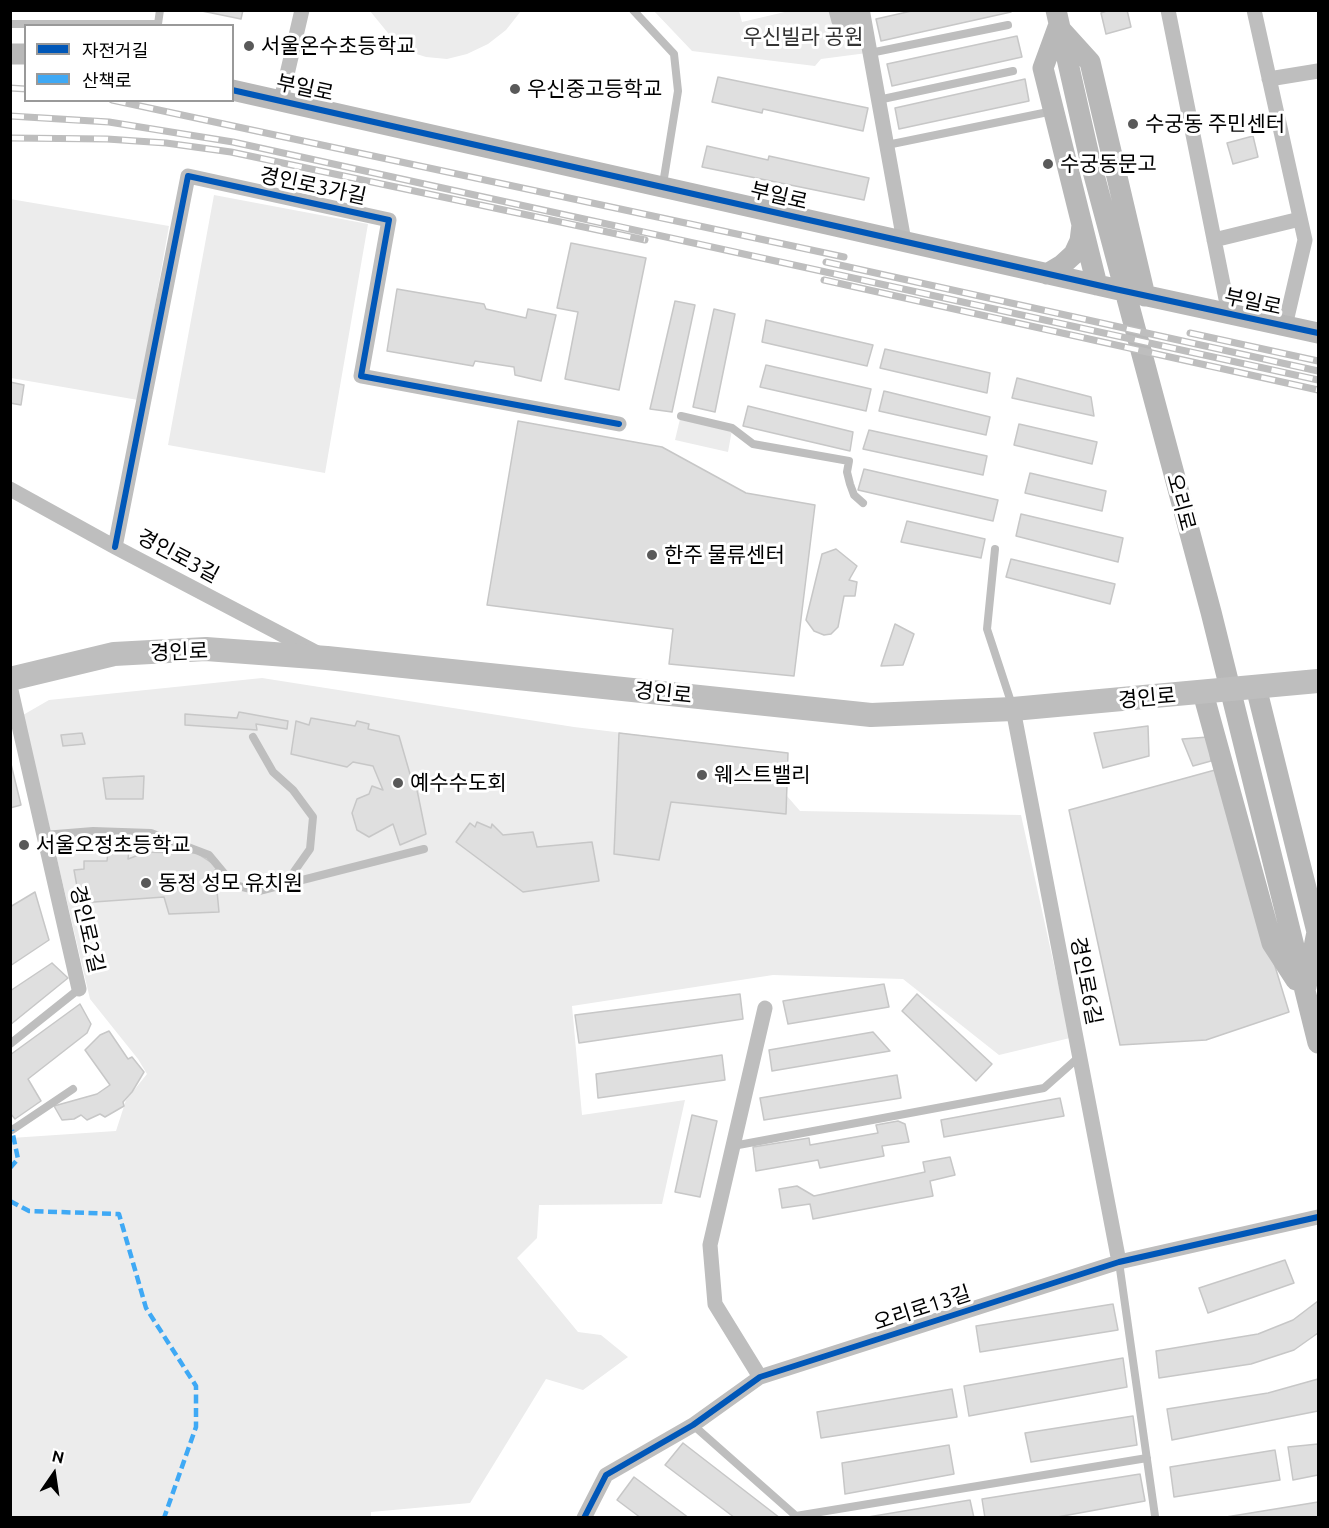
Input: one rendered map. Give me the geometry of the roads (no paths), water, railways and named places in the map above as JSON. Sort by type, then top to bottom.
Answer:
[{"type":"main road","points":[[1057,19],[1043,68],[1097,285]]},
{"type":"main road","points":[[1057,19],[1090,62],[1145,296]]},
{"type":"main road","name":"오리로","points":[[1057,19],[1089,160],[1211,612],[1318,1043]]},
{"type":"main road","name":"부일로","points":[[234,90],[1318,333]]},
{"type":"main road","points":[[1075,196],[1091,210],[1103,212],[1117,199],[1119,187]]},
{"type":"main road","points":[[1047,274],[1074,254],[1080,241],[1083,224]]},
{"type":"main road","name":"경인로","points":[[10,679],[114,654],[206,649],[327,658],[871,715],[1013,709],[1318,681]]},
{"type":"main road","name":"오리로","points":[[1256,687],[1317,932],[1305,993]]},
{"type":"main road","name":"오리로","points":[[1203,693],[1272,942],[1305,993]]},
{"type":"street","points":[[281,100],[302,10]]},
{"type":"street","points":[[836,10],[839,21],[863,14],[904,241]]},
{"type":"street","points":[[1168,10],[1230,314]]},
{"type":"street","points":[[1254,10],[1300,219],[1312,241],[1286,326]]},
{"type":"street","points":[[1269,79],[1318,71]]},
{"type":"street","name":"경인로3가길","points":[[115,547],[188,176],[389,220],[361,376],[619,424]]},
{"type":"street","points":[[1214,240],[1300,219]]},
{"type":"street","name":"경인로3길","points":[[10,489],[327,658]]},
{"type":"street","name":"경인로2길","points":[[10,686],[79,989]]},
{"type":"street","name":"경인로6길","points":[[1013,709],[1119,1262]]},
{"type":"street","points":[[760,1377],[716,1304],[710,1245],[765,1008]]},
{"type":"street","name":"오리로13길","points":[[584,1518],[606,1475],[693,1425],[760,1377],[1119,1262],[1318,1217]]},
{"type":"lane","points":[[10,24],[158,24],[160,10]]},
{"type":"lane","points":[[633,10],[674,54],[678,91],[663,186]]},
{"type":"lane","points":[[870,52],[1008,25]]},
{"type":"lane","points":[[878,100],[1013,71]]},
{"type":"lane","points":[[887,146],[1054,111]]},
{"type":"lane","points":[[681,416],[732,428],[753,444],[849,461],[847,472],[850,484],[854,495],[863,503]]},
{"type":"lane","points":[[995,549],[987,629],[1013,709]]},
{"type":"lane","points":[[254,737],[273,772],[293,790],[313,817],[310,849],[286,883]]},
{"type":"lane","points":[[44,835],[93,831],[151,833],[209,855],[234,885],[259,891],[424,849]]},
{"type":"lane","name":"경인로2길","points":[[10,1044],[79,989]]},
{"type":"lane","points":[[733,1146],[1044,1088],[1079,1057]]},
{"type":"lane","points":[[10,1128],[12,1130],[73,1089]]},
{"type":"lane","points":[[1119,1262],[1155,1516]]},
{"type":"lane","points":[[693,1425],[796,1516],[1147,1458]]},
{"type":"railway","points":[[10,88],[24,89]]},
{"type":"railway","points":[[121,102],[844,257]]},
{"type":"railway","points":[[10,116],[109,122],[233,142],[1318,380]]},
{"type":"railway","points":[[10,138],[107,139],[166,143],[231,152],[645,240]]},
{"type":"railway","points":[[826,262],[1318,371]]},
{"type":"railway","points":[[824,280],[1318,390]]},
{"type":"railway","points":[[1190,333],[1318,361]]},
{"type":"place","name":"서울온수초등학교","points":[[249,46]]},
{"type":"place","name":"우신중고등학교","points":[[515,89]]},
{"type":"place","name":"수궁동 주민센터","points":[[1133,124]]},
{"type":"place","name":"수궁동문고","points":[[1048,164]]},
{"type":"place","name":"한주 물류센터","points":[[652,555]]},
{"type":"place","name":"웨스트밸리","points":[[702,775]]},
{"type":"place","name":"예수수도회","points":[[398,783]]},
{"type":"place","name":"서울오정초등학교","points":[[24,845]]},
{"type":"place","name":"동정 성모 유치원","points":[[146,883]]},
{"type":"park label","name":"우신빌라 공원","points":[[803,37]]}]
